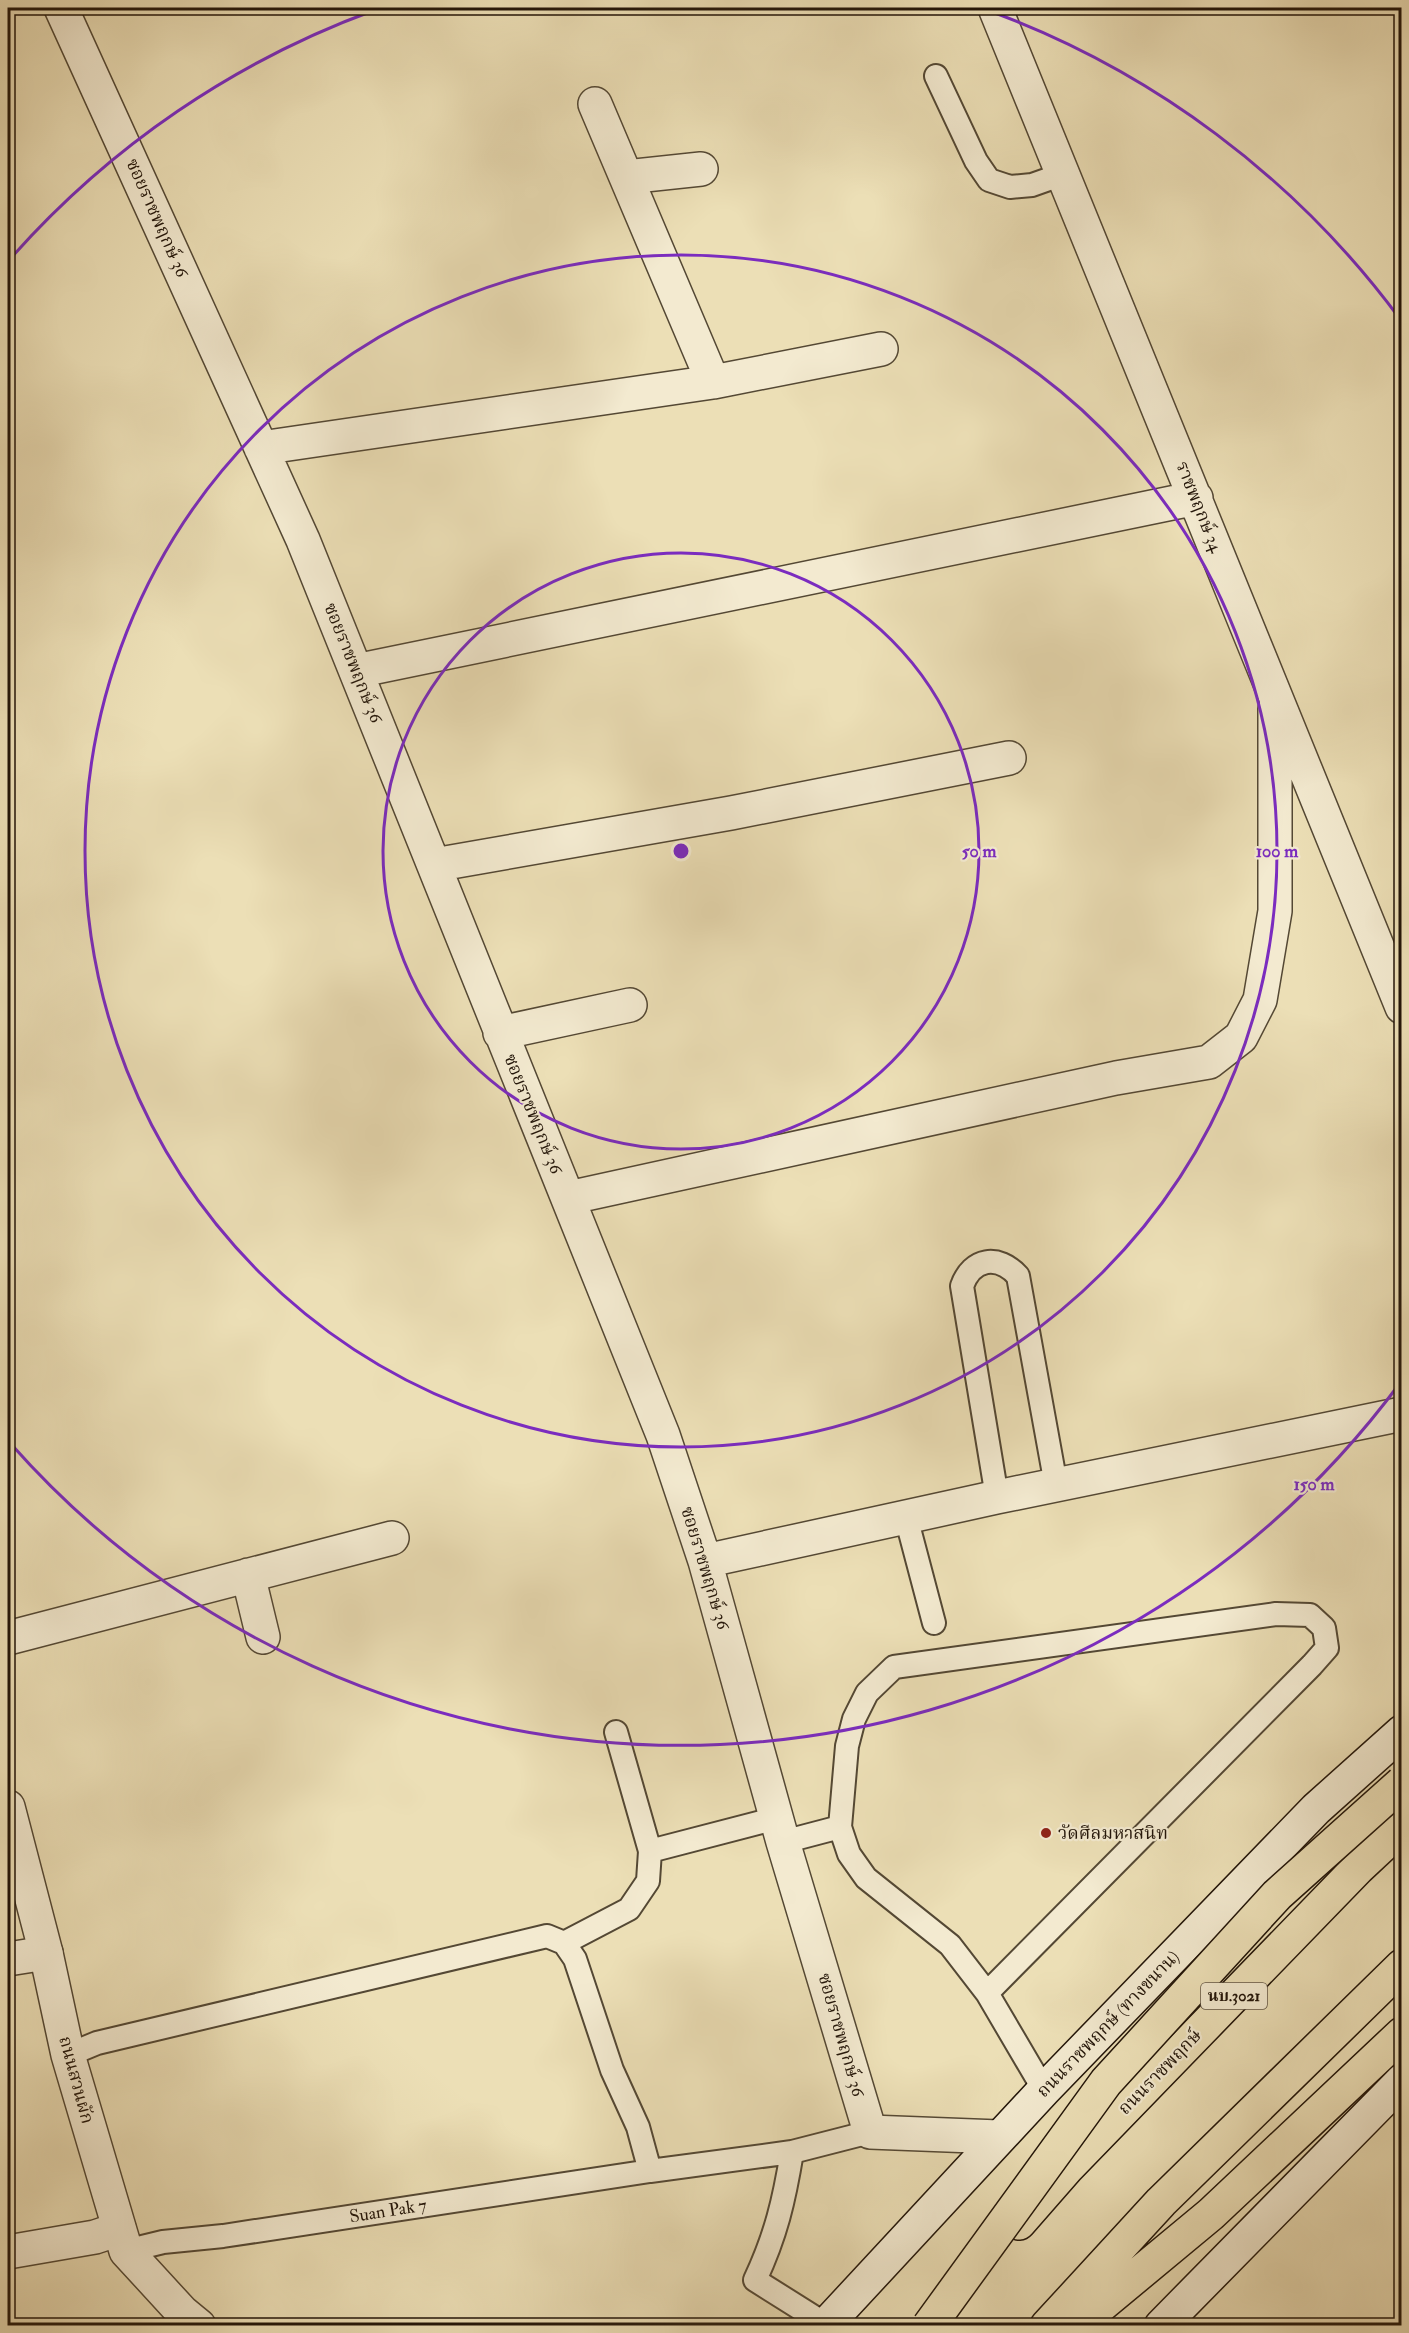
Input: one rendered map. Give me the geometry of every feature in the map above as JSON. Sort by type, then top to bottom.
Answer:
[{"type":"main road","points":[[928,2325],[1106,2082],[1278,1895],[1401,1783]]},
{"type":"main road","name":"ถนนราชพฤกษ์","points":[[928,2325],[1068,2167],[1358,1868],[1401,1827]]},
{"type":"main road","points":[[1047,2325],[1161,2202],[1401,1966]]},
{"type":"main road","points":[[1076,2325],[1211,2214],[1401,2034]]},
{"type":"street","name":"ซอยราชพฤกษ์ 36","points":[[61,8],[303,540],[663,1435],[705,1561],[780,1830],[870,2133]]},
{"type":"street","name":"ราชพฤกษ์ 34","points":[[995,8],[1401,1007]]},
{"type":"street","points":[[595,104],[713,382]]},
{"type":"street","points":[[626,177],[701,169]]},
{"type":"street","points":[[261,448],[713,382],[881,349]]},
{"type":"street","points":[[356,671],[1196,498]]},
{"type":"street","points":[[568,1198],[1116,1078],[1209,1062],[1241,1036],[1260,1000],[1275,912],[1275,693]]},
{"type":"street","points":[[434,865],[731,813],[1009,758]]},
{"type":"street","points":[[500,1033],[630,1005]]},
{"type":"street","points":[[705,1561],[997,1497],[1401,1414]]},
{"type":"street","points":[[8,1638],[392,1538]]},
{"type":"street","points":[[248,1575],[263,1636]]},
{"type":"street","name":"ถนนราชพฤกษ์ (ทางขนาน)","points":[[825,2325],[999,2137],[1316,1809],[1401,1732]]},
{"type":"street","name":"ถนนสวนผัก","points":[[8,1807],[46,1953],[68,2055],[123,2240],[182,2312],[199,2325]]},
{"type":"street","points":[[8,1959],[46,1953]]},
{"type":"street","points":[[1161,2325],[1401,2081]]},
{"type":"street","points":[[870,2133],[999,2137]]},
{"type":"street","points":[[8,2252],[95,2236],[123,2240]]},
{"type":"lane","points":[[936,76],[976,161],[989,180],[1010,187],[1032,185],[1063,174]]},
{"type":"lane","points":[[997,1497],[962,1286],[971,1269],[986,1261],[1003,1263],[1018,1276],[1056,1485]]},
{"type":"lane","points":[[906,1517],[934,1623]]},
{"type":"lane","points":[[987,1993],[1327,1648],[1324,1628],[1310,1615],[1276,1614],[894,1667],[867,1693],[854,1719],[847,1746],[840,1827],[849,1854],[866,1878],[950,1945],[987,1993],[1044,2090]]},
{"type":"lane","points":[[564,1942],[629,1909],[648,1881],[650,1851],[616,1732]]},
{"type":"lane","points":[[650,1851],[780,1830],[840,1827]]},
{"type":"lane","points":[[68,2055],[97,2043],[548,1936],[564,1942],[575,1959],[612,2070],[638,2127],[650,2171]]},
{"type":"lane","name":"Suan Pak 7","points":[[123,2240],[163,2242],[224,2236],[650,2171],[792,2152],[870,2133]]},
{"type":"lane","points":[[792,2152],[783,2204],[772,2244],[755,2280],[825,2325]]},
{"type":"place","name":"วัดศีลมหาสนิท","points":[[1046,1833]]}]
